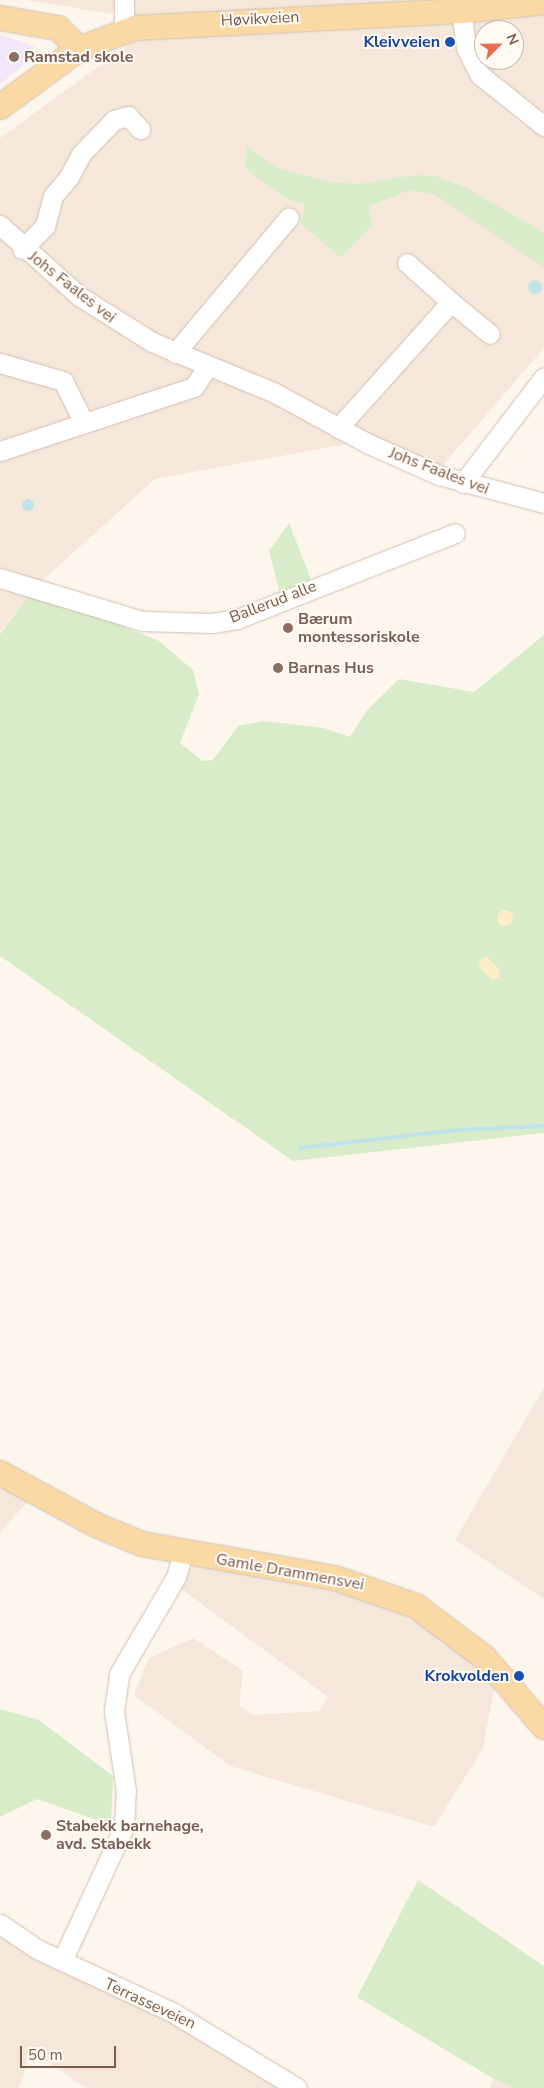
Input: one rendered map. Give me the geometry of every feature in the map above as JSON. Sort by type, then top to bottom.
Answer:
[{"type":"main road","name":"Høvikveien","points":[[0,107],[70,54],[124,30],[192,22],[461,11],[544,2]]},
{"type":"main road","points":[[0,18],[39,27],[58,28],[70,54]]},
{"type":"main road","name":"Gamle Drammensvei","points":[[0,1473],[96,1526],[183,1553],[335,1578],[416,1606],[484,1657],[544,1728]]},
{"type":"street","points":[[124,0],[124,30]]},
{"type":"street","points":[[461,11],[466,48],[480,76],[544,126]]},
{"type":"street","name":"Johs Faales vei","points":[[22,249],[45,226],[53,196],[69,177],[80,154],[114,120],[128,116],[140,129]]},
{"type":"street","points":[[175,352],[289,217]]},
{"type":"street","name":"Johs Faales vei","points":[[0,226],[22,249],[123,327],[207,367],[275,393],[338,428],[463,483],[544,503]]},
{"type":"street","points":[[407,263],[490,334]]},
{"type":"street","points":[[338,428],[451,302]]},
{"type":"street","points":[[0,363],[62,381],[84,423]]},
{"type":"street","points":[[0,451],[194,387],[207,367]]},
{"type":"street","points":[[463,483],[544,377]]},
{"type":"street","name":"Ballerud alle","points":[[0,578],[142,621],[212,623],[236,619],[455,533]]},
{"type":"street","points":[[62,1961],[124,1827],[126,1791],[114,1711],[119,1674],[176,1577],[183,1553]]},
{"type":"street","name":"Terrasseveien","points":[[0,1924],[62,1961],[174,2013],[297,2088]]},
{"type":"shaded area","points":[[25,0],[544,0],[544,348],[438,471],[369,440],[155,479],[33,589],[0,632],[0,138],[131,43],[133,17]]},
{"type":"shaded area","name":"Ramstad skole","points":[[0,35],[35,46],[22,66],[0,84]]},
{"type":"shaded area","points":[[544,1388],[544,1599],[455,1540]]},
{"type":"shaded area","points":[[0,1482],[29,1500],[0,1533]]},
{"type":"shaded area","points":[[195,1562],[391,1600],[456,1645],[495,1684],[483,1748],[434,1827],[230,1766],[134,1695],[149,1658],[193,1638],[243,1671],[239,1706],[253,1715],[319,1711],[328,1697],[180,1588]]},
{"type":"shaded area","points":[[0,1930],[95,1984],[297,2088],[86,2088],[31,2051],[19,2088],[0,2088]]},
{"type":"shaded area","points":[[494,2079],[513,2088],[489,2088]]},
{"type":"green space","points":[[247,146],[277,168],[330,182],[359,184],[415,175],[435,176],[465,187],[544,233],[544,267],[436,195],[410,190],[369,206],[372,225],[341,258],[301,224],[305,204],[287,199],[245,168]]},
{"type":"green space","points":[[289,523],[311,579],[280,593],[269,551]]},
{"type":"green space","points":[[33,589],[159,641],[193,670],[199,694],[180,743],[203,761],[213,760],[238,726],[263,721],[324,728],[350,737],[368,709],[399,679],[474,692],[544,635],[544,1133],[293,1161],[0,956],[0,634]]},
{"type":"green space","points":[[0,1709],[39,1720],[113,1776],[111,1825],[37,1799],[0,1817]]},
{"type":"green space","points":[[418,1880],[544,1966],[544,2088],[513,2088],[494,2079],[357,1997]]},
{"type":"sand","points":[[502,910],[508,910],[513,915],[511,924],[502,926],[497,921],[497,915]]},
{"type":"sand","points":[[486,956],[499,969],[499,978],[493,980],[483,971],[478,962]]},
{"type":"water","points":[[532,280],[538,280],[542,287],[538,294],[532,294],[528,290],[528,284]]},
{"type":"water","points":[[30,499],[33,500],[33,510],[26,511],[23,510],[22,503],[23,500]]},
{"type":"waterway","points":[[300,1148],[458,1130],[544,1126]]},
{"type":"place","name":"Kleivveien","points":[[450,42]]},
{"type":"place","name":"Ramstad skole","points":[[14,57]]},
{"type":"place","name":"Bærum montessoriskole","points":[[288,628]]},
{"type":"place","name":"Barnas Hus","points":[[278,668]]},
{"type":"place","name":"Krokvolden","points":[[519,1676]]},
{"type":"place","name":"Stabekk barnehage, avd. Stabekk","points":[[46,1835]]}]
